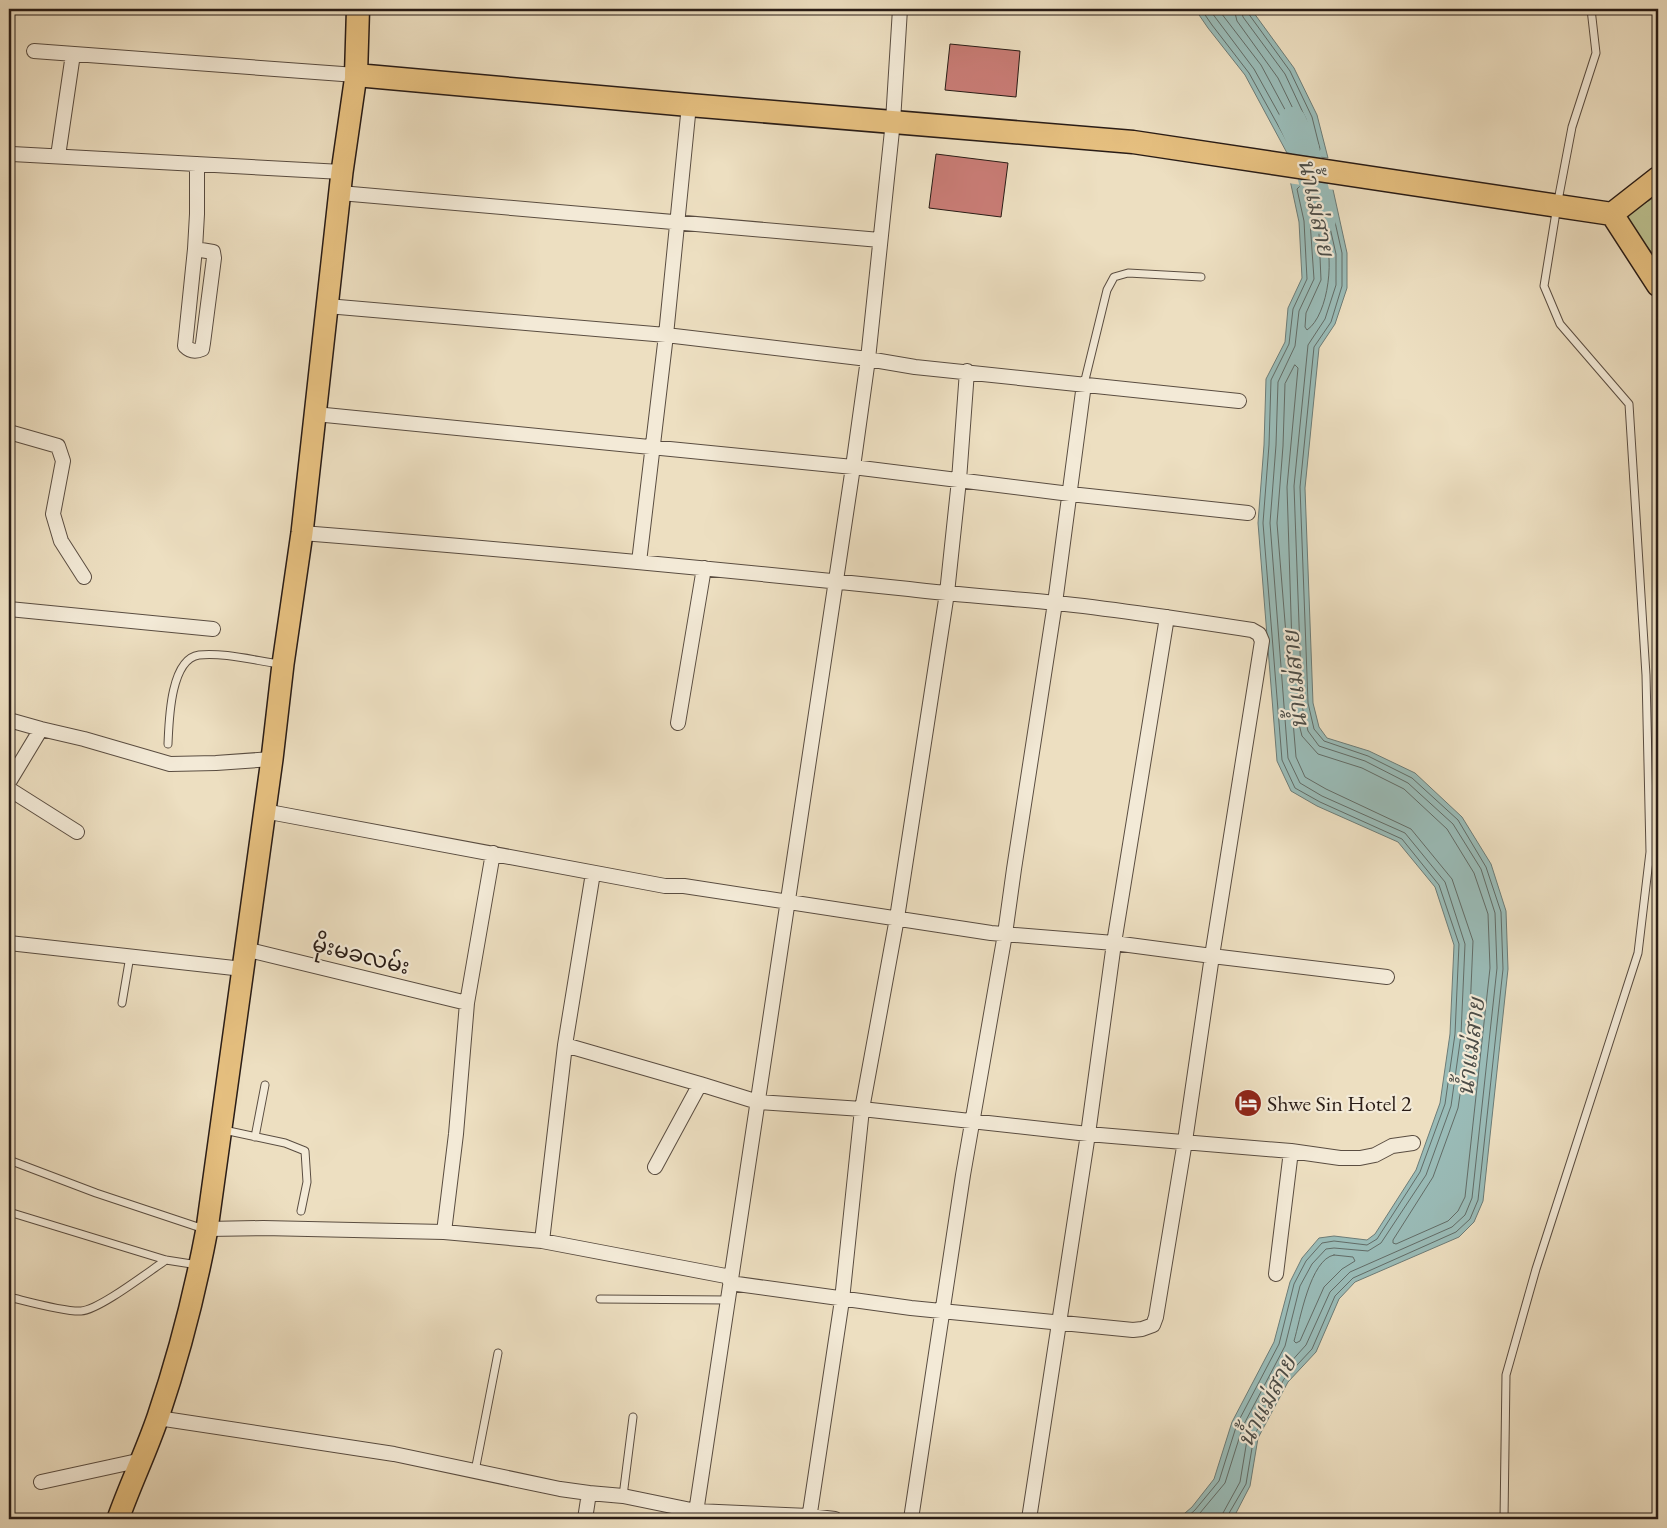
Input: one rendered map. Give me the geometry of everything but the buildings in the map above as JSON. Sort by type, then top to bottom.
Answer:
[{"type":"highway","points":[[358,9],[356,75],[1133,142],[1612,214],[1658,178]]},
{"type":"highway","points":[[1612,214],[1658,285]]},
{"type":"main road","points":[[118,1519],[158,1418],[182,1341],[207,1230],[272,759],[282,664],[302,533],[342,172],[356,75]]},
{"type":"street","points":[[696,1515],[868,359],[893,121],[900,9]]},
{"type":"street","points":[[34,51],[356,75]]},
{"type":"street","points":[[58,156],[73,54]]},
{"type":"street","points":[[638,562],[666,335],[689,105]]},
{"type":"street","points":[[9,155],[342,172]]},
{"type":"street","points":[[195,249],[214,252],[204,343],[202,349],[197,351],[189,350],[184,346],[195,249],[197,164]]},
{"type":"street","points":[[340,194],[880,240]]},
{"type":"street","points":[[327,306],[666,335],[868,359],[915,367],[1239,401]]},
{"type":"street","points":[[809,1518],[842,1300],[862,1109],[897,918],[947,593],[959,480],[967,371]]},
{"type":"street","points":[[911,1519],[972,1122],[1005,934],[1055,603],[1084,384]]},
{"type":"street","points":[[315,414],[853,467],[1070,494],[1248,513]]},
{"type":"street","points":[[9,432],[58,446],[63,461],[53,514],[61,541],[84,577]]},
{"type":"street","points":[[207,1230],[263,1228],[444,1232],[542,1240],[731,1280],[842,1300],[1133,1330],[1153,1325],[1156,1317],[1185,1141],[1212,956],[1262,642],[1259,634],[1252,630],[1055,603],[555,553],[302,533]]},
{"type":"street","points":[[678,723],[704,568]]},
{"type":"street","points":[[9,609],[213,629]]},
{"type":"street","points":[[1029,1519],[1088,1134],[1114,944],[1167,617]]},
{"type":"street","points":[[9,720],[170,764],[272,759]]},
{"type":"street","points":[[9,782],[41,730]]},
{"type":"street","points":[[9,789],[77,832]]},
{"type":"street","points":[[264,811],[665,886],[684,886],[1005,934],[1114,944],[1387,977]]},
{"type":"street","points":[[444,1232],[456,1134],[467,1003],[493,853]]},
{"type":"street","points":[[542,1240],[565,1044],[593,873]]},
{"type":"street","name":"မိုးမခလမ်း","points":[[9,942],[24,946],[130,955],[244,959],[467,1003]]},
{"type":"street","points":[[565,1044],[758,1102],[862,1109],[1088,1134],[1291,1151],[1340,1158],[1360,1158],[1375,1155],[1392,1146],[1413,1143]]},
{"type":"street","points":[[655,1167],[700,1084]]},
{"type":"street","points":[[1276,1274],[1291,1151]]},
{"type":"street","points":[[158,1418],[394,1454],[560,1489],[622,1496],[696,1515],[835,1519]]},
{"type":"street","points":[[41,1482],[142,1460]]},
{"type":"street","points":[[585,1519],[590,1493]]},
{"type":"lane","points":[[1504,1519],[1506,1375],[1536,1268],[1638,953],[1650,852],[1646,675],[1629,404],[1560,324],[1544,286],[1572,127],[1596,53],[1591,9]]},
{"type":"lane","points":[[1084,384],[1107,290],[1114,277],[1128,273],[1200,277]]},
{"type":"lane","points":[[168,744],[174,687],[181,669],[189,659],[198,655],[219,655],[282,664]]},
{"type":"lane","points":[[1650,852],[1658,856]]},
{"type":"lane","points":[[122,1003],[130,955]]},
{"type":"lane","points":[[255,1137],[265,1085]]},
{"type":"lane","points":[[222,1130],[285,1143],[305,1151],[307,1182],[301,1211]]},
{"type":"lane","points":[[9,1160],[96,1193],[207,1230]]},
{"type":"lane","points":[[9,1212],[166,1260],[200,1265]]},
{"type":"lane","points":[[9,1297],[67,1310],[81,1311],[98,1305],[166,1260]]},
{"type":"lane","points":[[600,1299],[728,1300]]},
{"type":"lane","points":[[475,1471],[498,1353]]},
{"type":"lane","points":[[622,1496],[632,1417]]},
{"type":"green space","points":[[1658,195],[1658,260],[1627,222],[1629,213]]},
{"type":"water","points":[[1195,9],[1251,9],[1294,68],[1317,115],[1328,158],[1287,153],[1245,75]]},
{"type":"water","points":[[1290,180],[1332,185],[1347,253],[1347,288],[1335,324],[1319,348],[1305,488],[1313,703],[1319,727],[1327,738],[1369,751],[1415,773],[1462,817],[1491,864],[1506,911],[1508,969],[1483,1201],[1474,1222],[1459,1237],[1355,1282],[1339,1299],[1316,1352],[1288,1382],[1258,1438],[1250,1486],[1236,1513],[1231,1519],[1178,1519],[1192,1507],[1214,1479],[1232,1422],[1274,1342],[1290,1282],[1302,1258],[1319,1238],[1334,1236],[1367,1240],[1375,1234],[1416,1170],[1440,1103],[1450,1034],[1454,945],[1435,887],[1398,842],[1317,806],[1291,791],[1277,761],[1258,523],[1264,445],[1266,379],[1285,342],[1288,308],[1302,278],[1299,222]]},
{"type":"pier","points":[[1290,177],[1332,183],[1335,190],[1288,183]]},
{"type":"waterway","name":"น้ำแม่สาย","points":[[1292,121],[1305,149],[1322,220]]},
{"type":"place","name":"Shwe Sin Hotel 2","points":[[1248,1103]]}]
